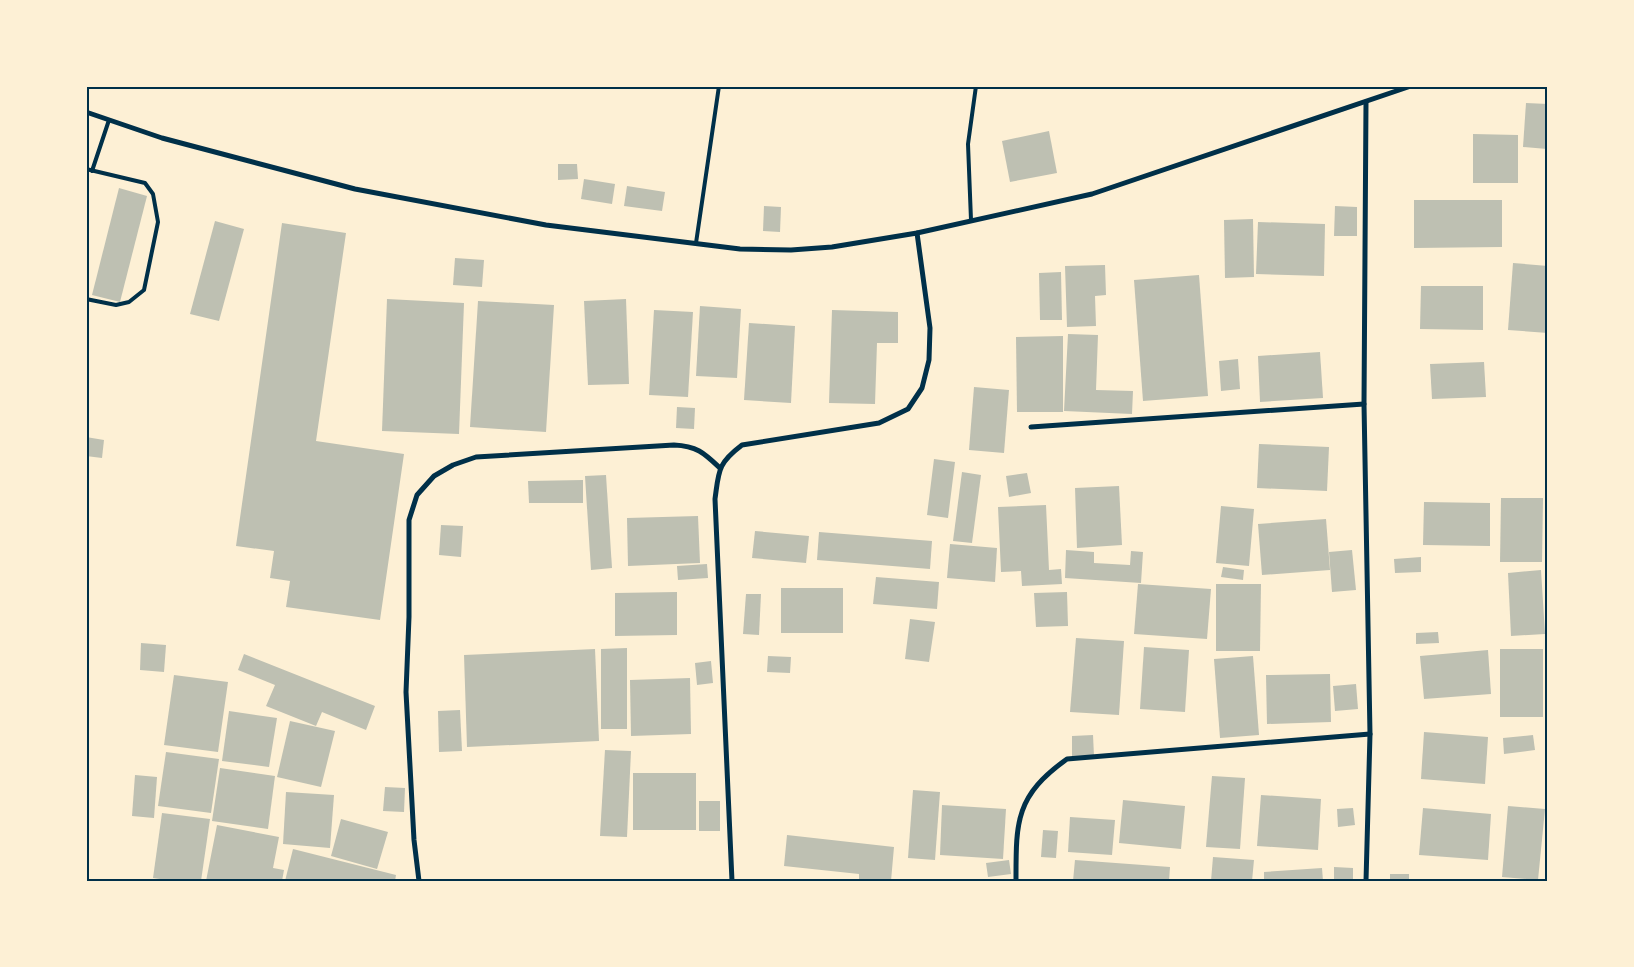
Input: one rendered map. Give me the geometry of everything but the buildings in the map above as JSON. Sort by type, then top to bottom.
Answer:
[{"type":"street","points":[[86,112],[162,138],[354,189],[546,225],[740,249],[791,250],[832,247],[917,233],[1092,194],[1412,86]]},
{"type":"street","points":[[1366,102],[1364,404],[1370,734],[1366,881]]},
{"type":"street","points":[[732,881],[715,499],[720,468],[729,454],[742,445],[879,423],[908,409],[922,388],[929,360],[930,328],[917,233]]},
{"type":"street","points":[[1031,427],[1364,404]]},
{"type":"street","points":[[419,881],[414,840],[406,692],[409,616],[409,520],[417,495],[434,476],[453,465],[476,457],[681,445],[701,451],[720,468]]},
{"type":"street","points":[[1016,881],[1016,840],[1020,814],[1034,788],[1051,770],[1067,759],[1370,734]]},
{"type":"lane","points":[[696,243],[719,86]]},
{"type":"lane","points":[[971,220],[968,144],[976,86]]},
{"type":"lane","points":[[92,171],[109,120]]},
{"type":"lane","points":[[86,169],[145,183],[153,194],[158,222],[144,290],[129,302],[116,305],[86,300]]}]
